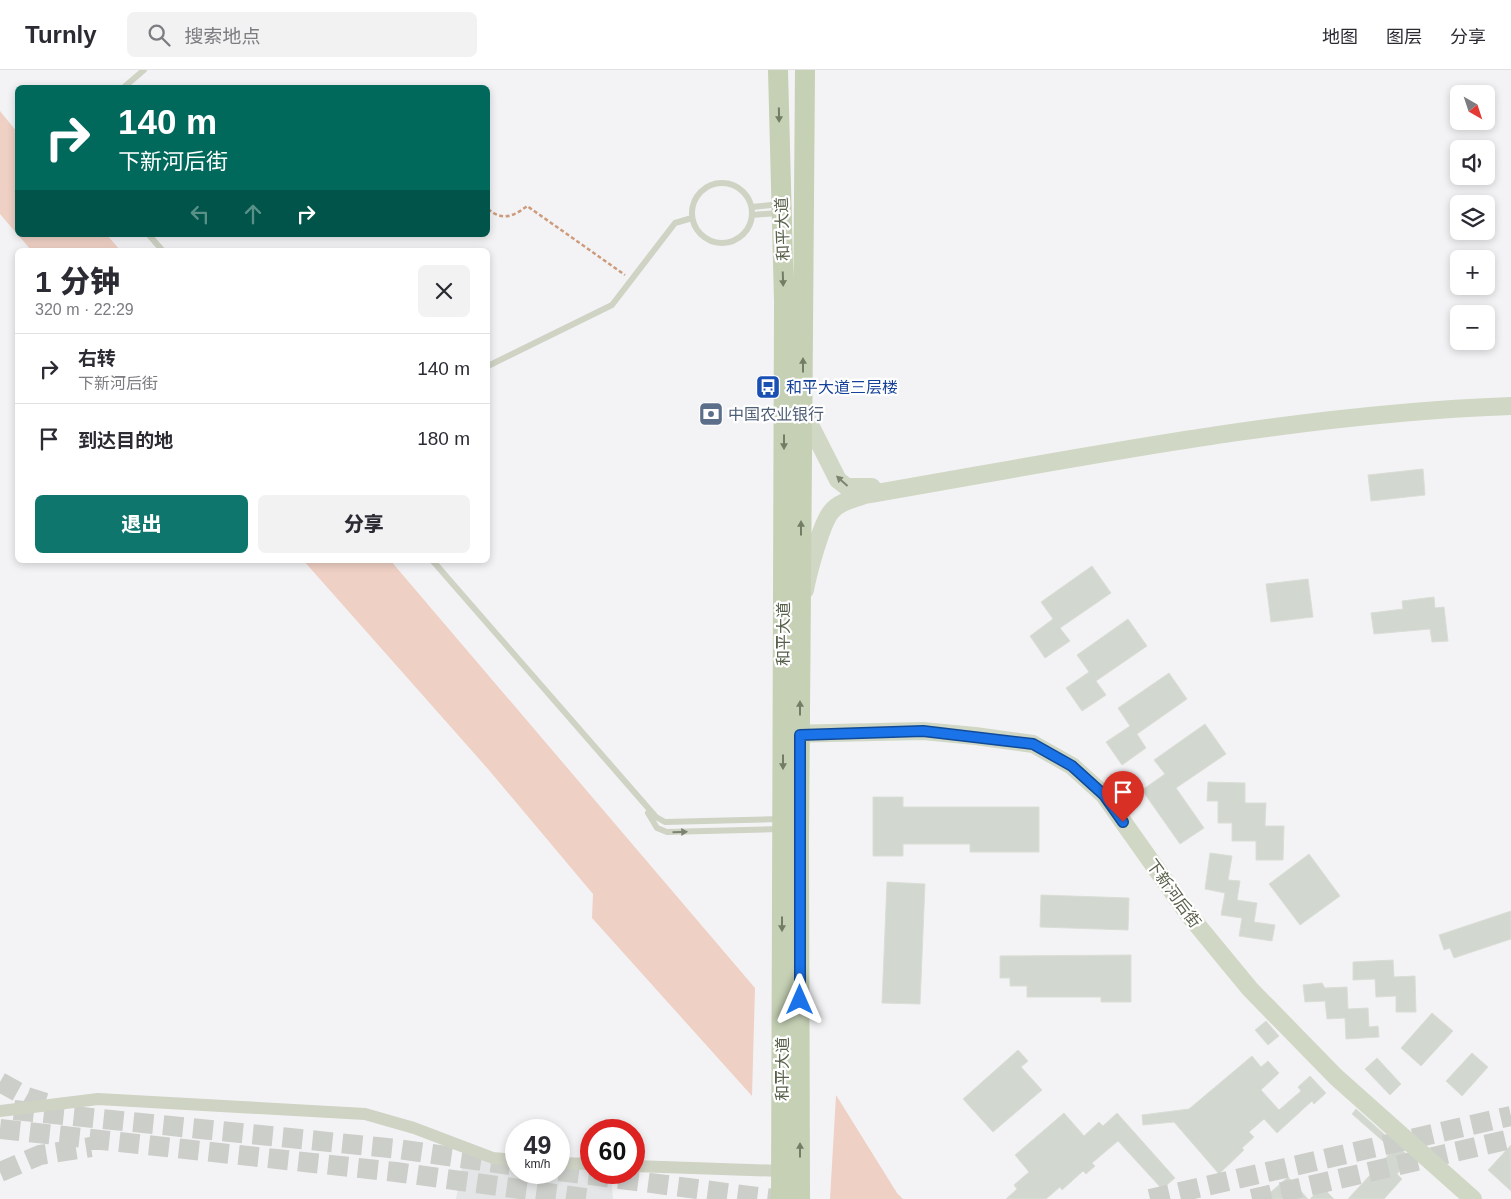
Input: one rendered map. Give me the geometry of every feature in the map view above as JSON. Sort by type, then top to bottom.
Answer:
[{"type":"main road","name":"和平大道","points":[[778,70],[800,1199]]},
{"type":"main road","name":"和平大道","points":[[781,1199],[782,824],[801,608],[805,70]]},
{"type":"street","points":[[802,409],[838,480],[847,487],[863,488],[1309,415],[1511,396]]},
{"type":"street","points":[[801,608],[816,547],[830,512],[841,503],[865,495],[1158,444],[1280,425],[1368,415],[1511,406]]},
{"type":"street","name":"下新河后街","points":[[791,735],[923,731],[975,736],[1033,744],[1072,766],[1104,795],[1189,915],[1250,989],[1336,1077],[1473,1199]]},
{"type":"street","points":[[0,1111],[98,1099],[365,1114],[414,1128],[493,1158],[505,1159]]},
{"type":"street","points":[[645,1166],[782,1171]]},
{"type":"lane","points":[[126,85],[144,70]]},
{"type":"lane","points":[[717,183],[732,184],[745,193],[752,207],[752,215],[750,223],[742,235],[720,243],[705,237],[699,232],[692,218],[694,202],[697,196],[709,185],[717,183]]},
{"type":"lane","points":[[752,207],[781,208]]},
{"type":"lane","points":[[752,215],[781,208]]},
{"type":"lane","points":[[490,365],[612,305],[675,223],[692,218]]},
{"type":"lane","points":[[152,237],[160,248]]},
{"type":"lane","points":[[435,563],[645,807],[657,828],[667,832],[782,824]]},
{"type":"lane","points":[[645,807],[666,822],[782,824]]},
{"type":"path","points":[[490,210],[501,217],[506,217],[519,212],[527,206],[632,280]]},
{"type":"shaded area","points":[[0,111],[15,130],[15,232],[0,214]]},
{"type":"shaded area","points":[[20,237],[109,237],[118,248],[29,248]]},
{"type":"shaded area","points":[[306,563],[393,563],[755,988],[752,1096],[592,918],[593,894],[488,769]]},
{"type":"shaded area","points":[[836,1095],[897,1193],[903,1199],[830,1199]]},
{"type":"shaded area","points":[[465,1151],[505,1160],[505,1184],[570,1184],[570,1168],[580,1169],[580,1184],[612,1184],[613,1199],[456,1199]]},
{"type":"building","points":[[1423,469],[1425,495],[1371,501],[1368,475]]},
{"type":"building","points":[[1092,566],[1111,593],[1060,628],[1070,641],[1045,658],[1030,636],[1053,619],[1041,602]]},
{"type":"building","points":[[1308,579],[1313,617],[1271,622],[1266,584]]},
{"type":"building","points":[[1434,597],[1435,608],[1444,607],[1448,641],[1432,642],[1430,629],[1374,634],[1371,613],[1403,609],[1402,601]]},
{"type":"building","points":[[1128,619],[1147,646],[1096,681],[1106,695],[1082,711],[1066,688],[1089,672],[1077,655]]},
{"type":"building","points":[[1169,673],[1187,699],[1137,734],[1146,748],[1122,765],[1106,742],[1130,726],[1118,708]]},
{"type":"building","points":[[1205,724],[1226,754],[1176,788],[1204,828],[1180,844],[1142,790],[1165,774],[1154,760]]},
{"type":"building","points":[[1208,782],[1245,783],[1245,803],[1266,803],[1265,826],[1284,826],[1283,860],[1256,860],[1256,841],[1232,841],[1232,823],[1218,823],[1218,801],[1207,801]]},
{"type":"building","points":[[873,797],[903,797],[903,807],[1039,807],[1039,852],[970,852],[970,844],[903,844],[903,856],[873,856]]},
{"type":"building","points":[[1210,853],[1232,856],[1228,880],[1240,881],[1237,900],[1257,903],[1254,922],[1275,925],[1272,941],[1239,936],[1242,918],[1221,915],[1225,893],[1205,889]]},
{"type":"building","points":[[1309,854],[1340,896],[1300,925],[1269,884]]},
{"type":"building","points":[[887,882],[925,884],[920,1004],[882,1003]]},
{"type":"building","points":[[1041,895],[1129,898],[1128,930],[1040,927]]},
{"type":"building","points":[[1511,911],[1511,939],[1454,958],[1450,948],[1444,950],[1439,935]]},
{"type":"building","points":[[1131,955],[1131,1002],[1101,1002],[1101,997],[1027,997],[1027,986],[1010,986],[1010,978],[1000,978],[1000,956]]},
{"type":"building","points":[[1393,960],[1394,977],[1415,976],[1416,1012],[1396,1012],[1396,996],[1376,997],[1375,979],[1353,980],[1353,962]]},
{"type":"building","points":[[1322,983],[1325,988],[1347,987],[1348,1009],[1368,1008],[1369,1027],[1378,1026],[1379,1037],[1346,1039],[1345,1018],[1327,1019],[1325,1001],[1305,1002],[1303,985]]},
{"type":"building","points":[[1432,1013],[1453,1031],[1421,1066],[1401,1048]]},
{"type":"building","points":[[1266,1021],[1279,1036],[1268,1045],[1255,1030]]},
{"type":"building","points":[[1018,1050],[1028,1061],[1021,1067],[1042,1090],[993,1132],[963,1099]]},
{"type":"building","points":[[1472,1053],[1488,1067],[1462,1096],[1446,1081]]},
{"type":"building","points":[[1252,1056],[1261,1067],[1268,1061],[1279,1073],[1261,1090],[1279,1110],[1301,1091],[1298,1087],[1310,1076],[1326,1093],[1314,1104],[1312,1101],[1277,1133],[1264,1119],[1249,1132],[1254,1137],[1242,1148],[1244,1150],[1219,1174],[1174,1122],[1143,1125],[1142,1115],[1189,1109]]},
{"type":"building","points":[[1377,1058],[1401,1084],[1390,1095],[1365,1069]]},
{"type":"building","points":[[1356,1109],[1411,1158],[1397,1174],[1402,1179],[1384,1199],[1348,1199],[1393,1150],[1352,1114]]},
{"type":"building","points":[[1064,1113],[1084,1136],[1099,1122],[1103,1126],[1117,1113],[1175,1178],[1162,1189],[1118,1141],[1092,1163],[1095,1166],[1086,1174],[1083,1171],[1062,1190],[1060,1187],[1046,1199],[1006,1199],[1017,1189],[1014,1185],[1029,1172],[1015,1155]]},
{"type":"building","points":[[1511,1145],[1511,1191],[1488,1170]]},
{"type":"building","points":[[1288,1177],[1308,1199],[1263,1199]]},
{"type":"building","points":[[1322,1187],[1334,1199],[1310,1199]]},
{"type":"tunnel","points":[[0,1082],[27,1097],[52,1105]]},
{"type":"tunnel","points":[[14,1110],[398,1149],[505,1164]]},
{"type":"tunnel","points":[[1150,1199],[1511,1116]]},
{"type":"tunnel","points":[[0,1129],[396,1172],[592,1199]]},
{"type":"tunnel","points":[[1252,1199],[1511,1139]]},
{"type":"tunnel","points":[[0,1172],[40,1155],[91,1147]]},
{"type":"tunnel","points":[[570,1172],[773,1199]]},
{"type":"place","name":"和平大道三层楼","points":[[768,387]]},
{"type":"place","name":"中国农业银行","points":[[711,414]]},
{"type":"route","points":[[800,1000],[800,735],[923,731],[1033,744],[1072,766],[1104,795],[1123,822]]}]
